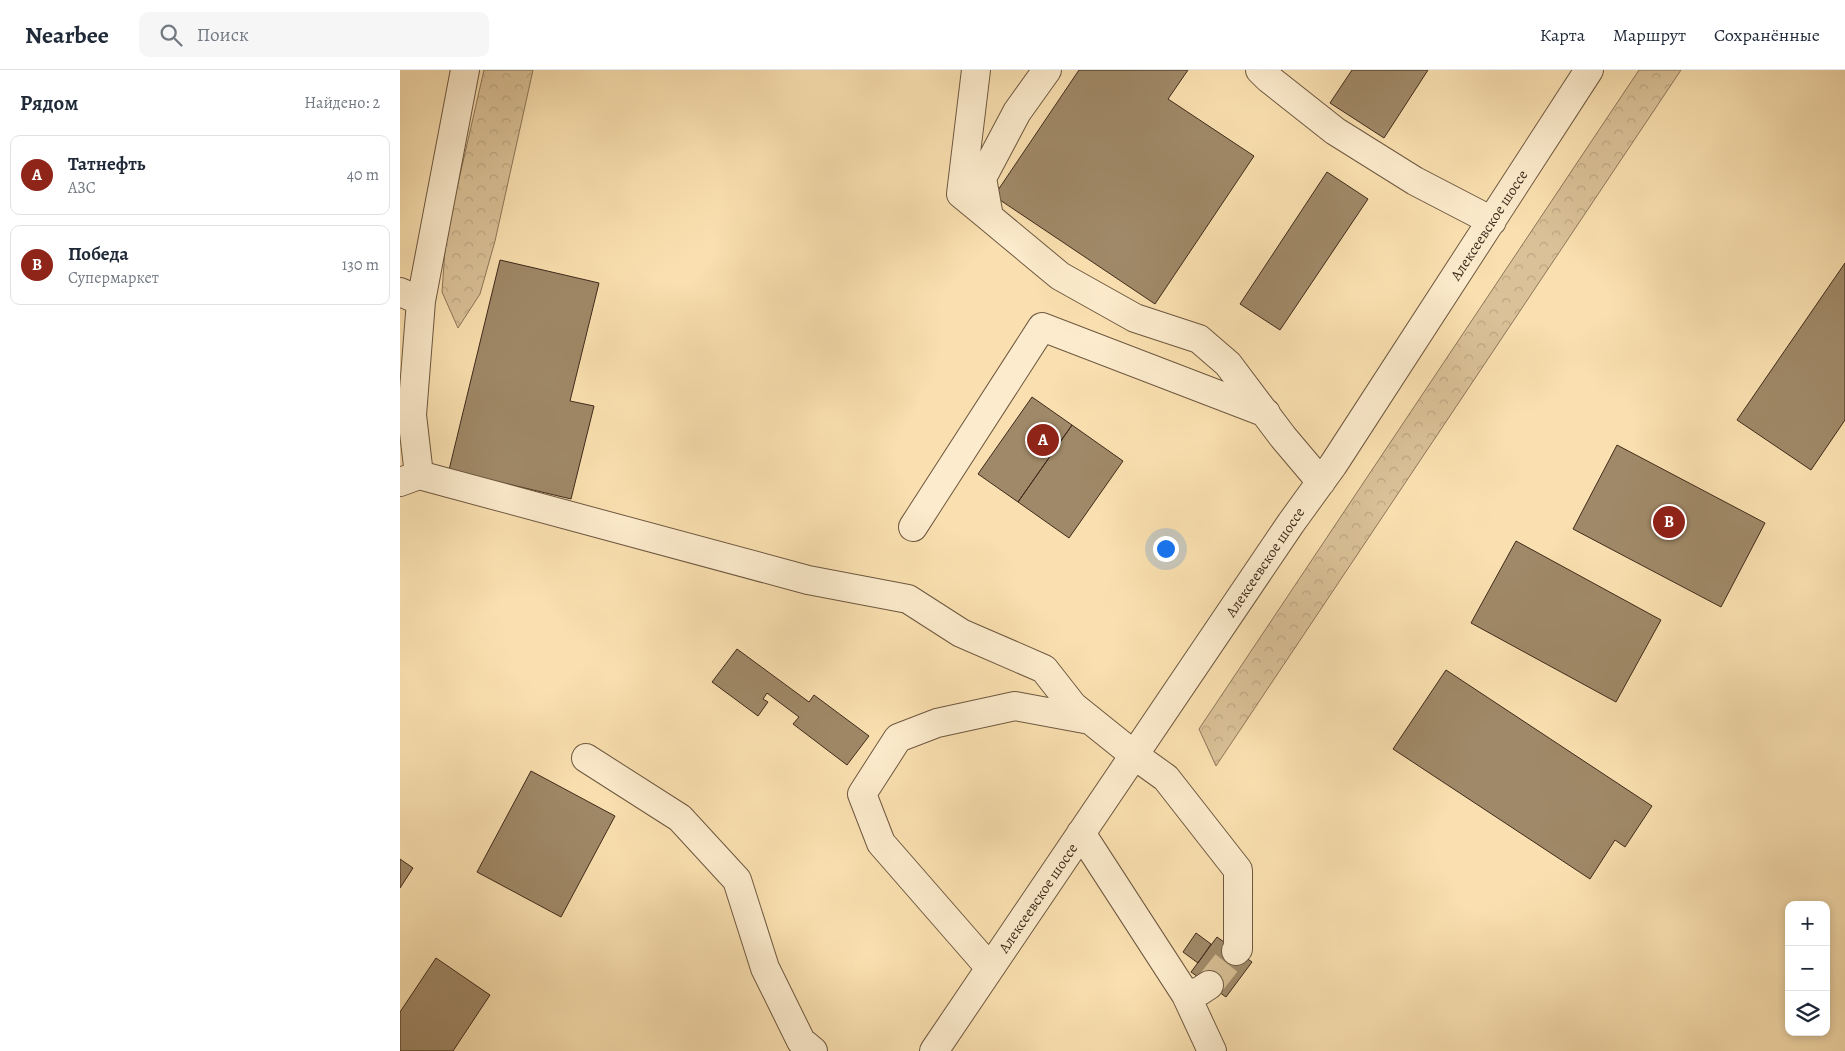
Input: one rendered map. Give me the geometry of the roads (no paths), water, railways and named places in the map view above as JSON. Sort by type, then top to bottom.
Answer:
[{"type":"street","points":[[465,70],[411,297],[412,415],[410,479],[808,580],[908,599],[961,632],[1044,668],[1074,706],[1134,755],[1166,778],[1238,870],[1238,949],[1236,951]]},
{"type":"street","points":[[976,70],[961,194],[1060,276],[1135,318],[1199,339],[1228,364],[1321,482]]},
{"type":"street","points":[[989,217],[982,178],[1017,112],[1047,70]]},
{"type":"street","points":[[1260,70],[1335,131],[1415,182],[1492,221]]},
{"type":"street","name":"Алексеевское шоссе","points":[[934,1051],[1333,465],[1589,70]]},
{"type":"street","points":[[913,528],[1042,327],[1266,413]]},
{"type":"street","points":[[990,968],[881,844],[862,794],[898,738],[937,723],[1015,706],[1090,720]]},
{"type":"street","points":[[586,758],[680,818],[737,880],[765,968],[801,1041],[813,1051]]},
{"type":"street","points":[[1081,834],[1197,990],[1212,1051]]},
{"type":"tunnel","points":[[1209,985],[1236,951]]},
{"type":"place","name":"Татнефть","points":[[1043,440]]},
{"type":"place","name":"Победа","points":[[1669,522]]}]
